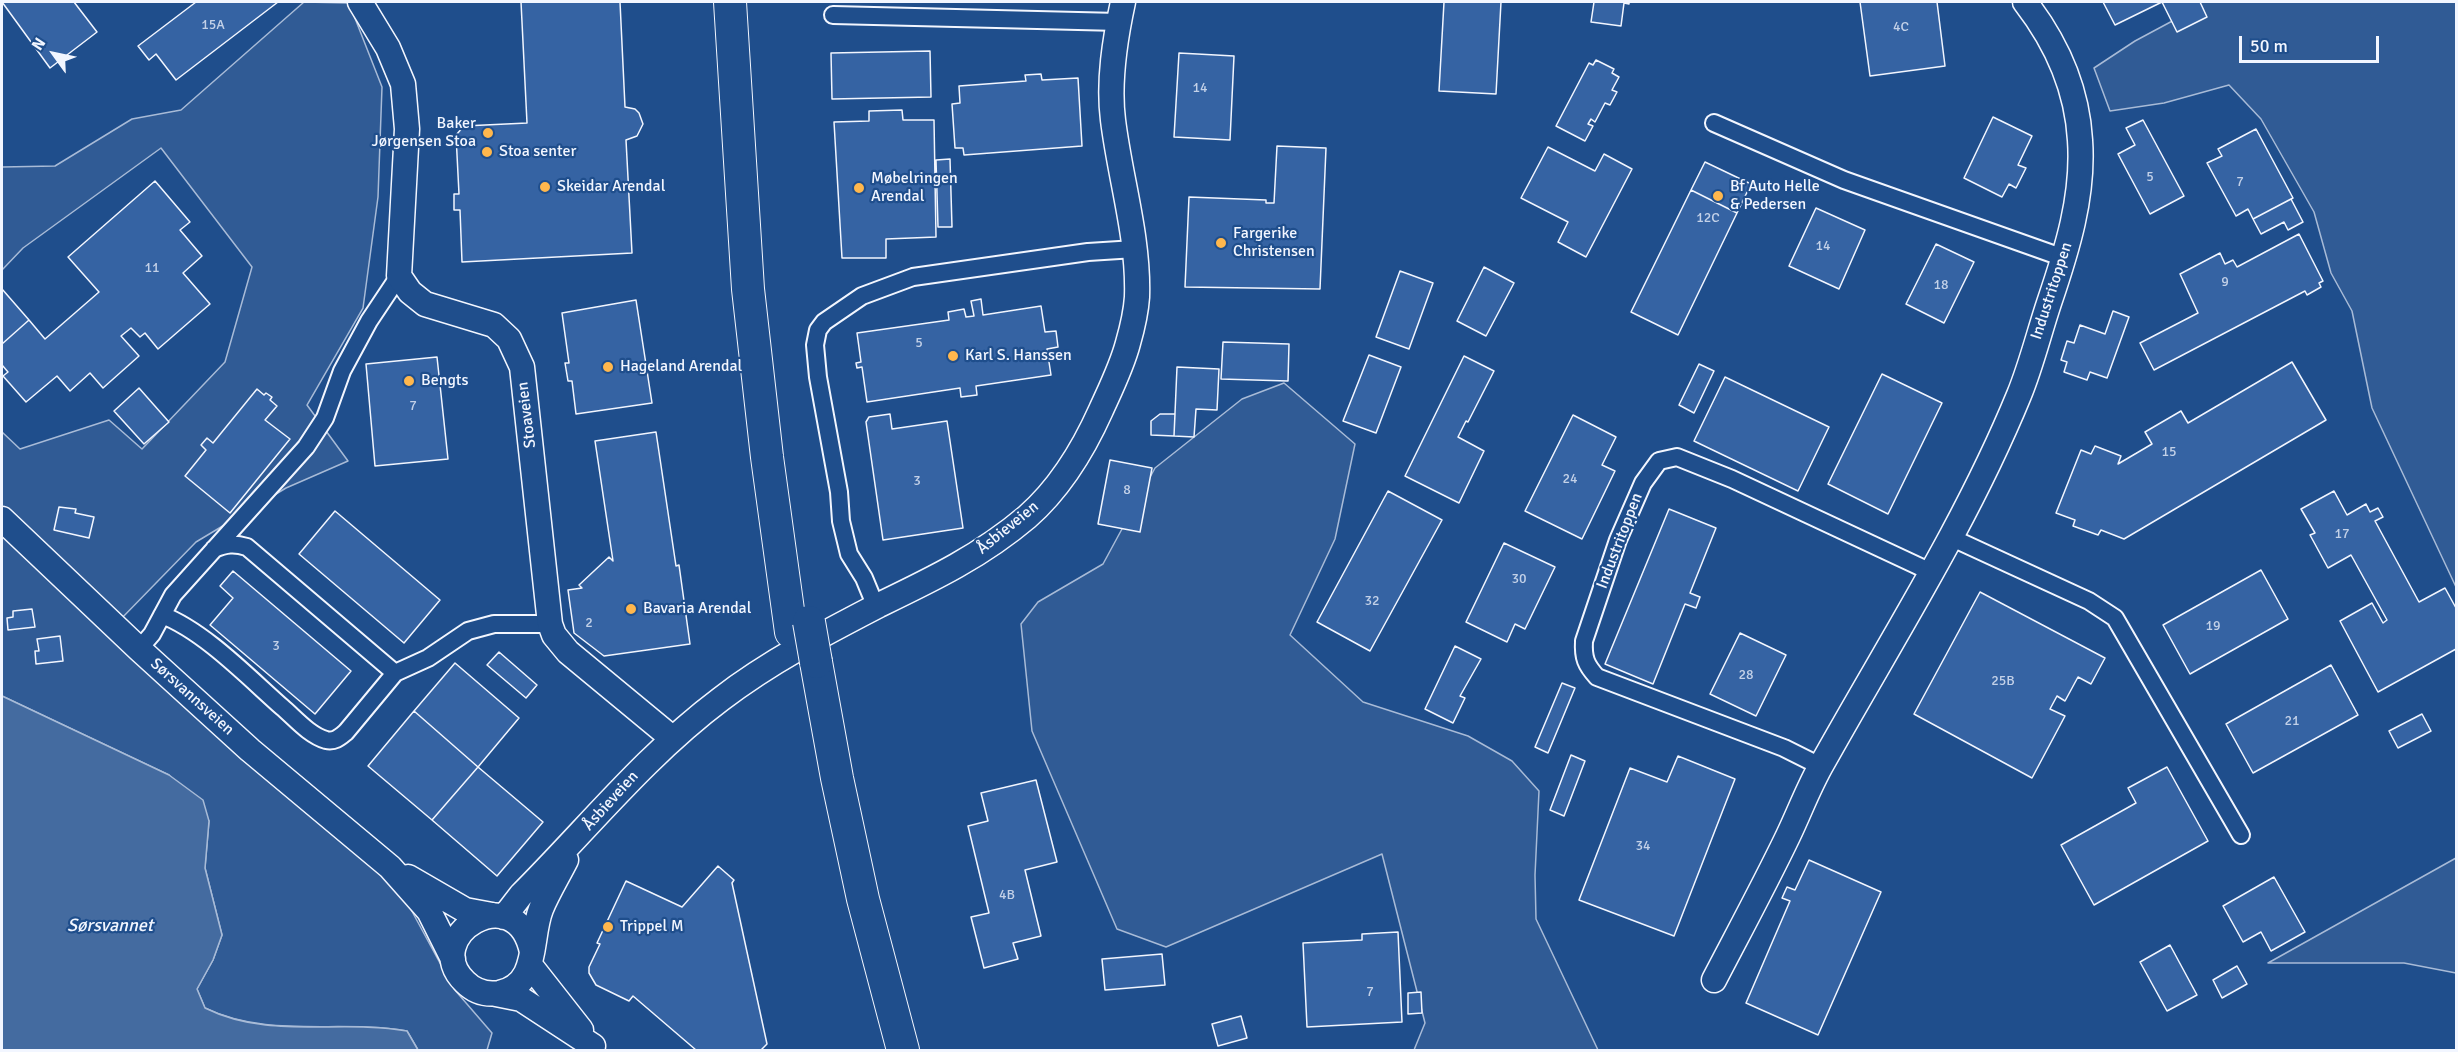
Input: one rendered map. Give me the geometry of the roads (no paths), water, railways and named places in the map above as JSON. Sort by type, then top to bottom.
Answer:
[{"type":"highway","points":[[730,2],[747,289],[767,457],[807,666],[842,891],[883,1050]]},
{"type":"highway","points":[[750,2],[767,297],[785,458],[800,627]]},
{"type":"highway","points":[[807,666],[837,778],[863,899],[903,1050]]},
{"type":"street","points":[[139,649],[152,634],[173,595],[306,447],[325,417],[342,371],[369,321],[399,276],[407,129],[403,84],[388,48],[360,2]]},
{"type":"street","name":"Industritoppen","points":[[1714,980],[1788,836],[1820,766],[1950,537],[2019,394],[2064,258],[2074,221],[2080,183],[2081,141],[2075,99],[2060,58],[2041,22],[2025,2]]},
{"type":"street","points":[[833,15],[1121,12]]},
{"type":"street","name":"Åsbieveien","points":[[498,916],[579,837],[609,801],[672,738],[721,699],[769,666],[876,607],[957,567],[1029,515],[1053,489],[1095,425],[1127,346],[1137,300],[1135,249],[1112,117],[1112,70],[1121,12]]},
{"type":"street","points":[[1714,123],[1844,180],[2064,258]]},
{"type":"street","points":[[876,607],[864,578],[849,554],[841,520],[839,492],[818,377],[815,345],[818,330],[824,322],[862,296],[913,277],[1088,252],[1135,249]]},
{"type":"street","name":"Stoaveien","points":[[399,276],[410,292],[425,304],[494,325],[509,339],[522,367],[550,624],[554,635],[568,652],[672,738]]},
{"type":"street","name":"Industritoppen","points":[[1820,766],[1784,748],[1597,677],[1587,666],[1583,655],[1584,641],[1618,540],[1643,483],[1659,461],[1677,457],[1732,479],[1931,572]]},
{"type":"street","name":"Sørsvannsveien","points":[[2,519],[250,750],[390,867],[429,911],[453,959]]},
{"type":"street","points":[[1950,537],[2089,601],[2115,618],[2241,835]]},
{"type":"street","points":[[214,549],[225,544],[247,547],[395,673]]},
{"type":"street","points":[[162,615],[187,628],[231,662],[308,729],[327,740],[337,740],[346,732],[395,673],[428,658],[468,631],[494,624],[550,624]]},
{"type":"street","name":"Åsbieveien","points":[[531,959],[540,911],[579,837]]},
{"type":"street","name":"Sørsvannsveien","points":[[390,867],[465,910],[498,916]]},
{"type":"street","points":[[496,994],[518,985],[526,976],[531,959],[530,941],[524,930],[498,916],[473,921],[459,934],[454,946],[453,959],[456,970],[470,987],[487,993],[521,999],[596,1048]]},
{"type":"street","points":[[531,959],[596,1048]]},
{"type":"water","name":"Sørsvannet","points":[[2,696],[169,775],[203,800],[209,821],[205,868],[222,935],[213,960],[197,989],[205,1008],[229,1018],[279,1026],[356,1027],[407,1031],[418,1050],[2,1050]]},
{"type":"place","name":"Baker Jørgensen Stoa","points":[[488,133]]},
{"type":"place","name":"Stoa senter","points":[[487,152]]},
{"type":"place","name":"Skeidar Arendal","points":[[545,187]]},
{"type":"place","name":"Møbelringen Arendal","points":[[859,188]]},
{"type":"place","name":"Bf Auto Helle & Pedersen","points":[[1718,196]]},
{"type":"place","name":"Fargerike Christensen","points":[[1221,243]]},
{"type":"place","name":"Karl S. Hanssen","points":[[953,356]]},
{"type":"place","name":"Hageland Arendal","points":[[608,367]]},
{"type":"place","name":"Bengts","points":[[409,381]]},
{"type":"place","name":"Bavaria Arendal","points":[[631,609]]},
{"type":"place","name":"Trippel M","points":[[608,927]]}]
